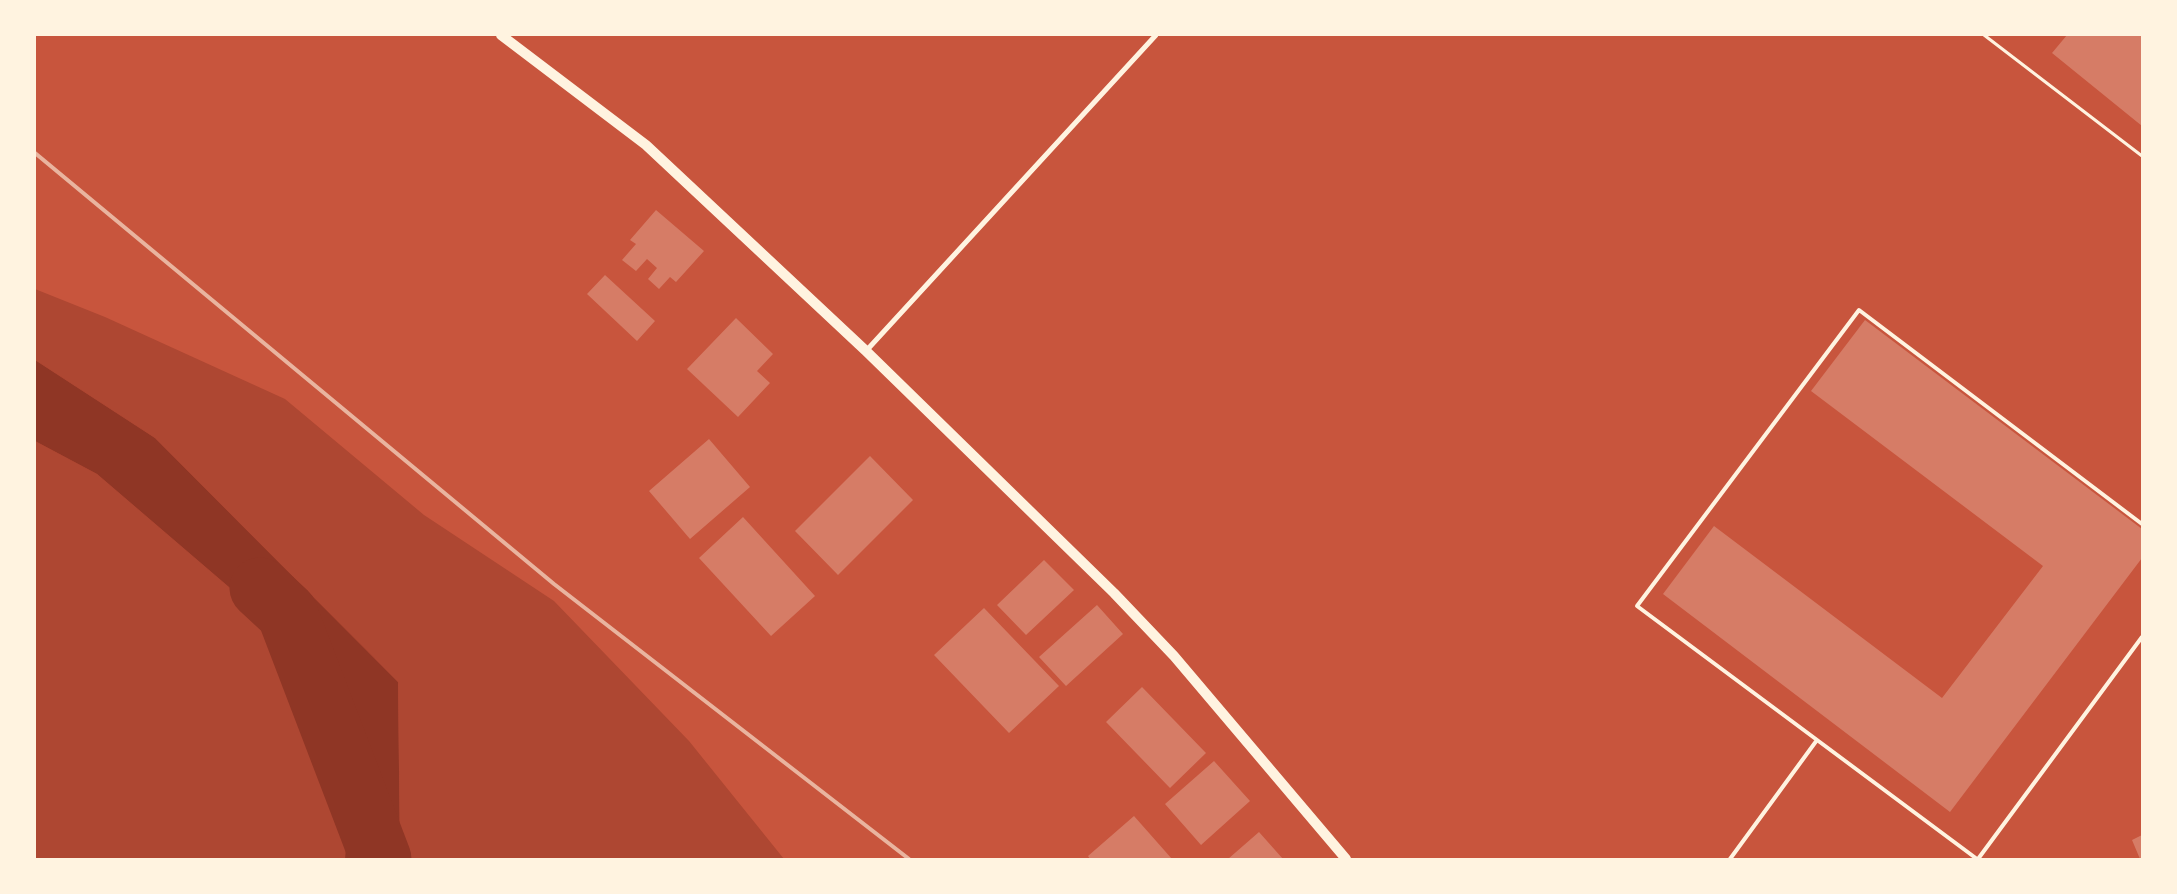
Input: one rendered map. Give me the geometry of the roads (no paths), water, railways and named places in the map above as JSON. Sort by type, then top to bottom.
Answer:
[{"type":"main road","points":[[502,35],[646,145],[866,351],[1114,593],[1174,656],[1346,859]]},
{"type":"street","points":[[866,351],[1156,35]]},
{"type":"lane","points":[[2142,524],[1859,310],[1637,606],[1978,859],[2142,637]]},
{"type":"lane","points":[[1730,859],[1818,740]]},
{"type":"waterway","points":[[260,588],[287,613],[381,859]]},
{"type":"railway","points":[[35,153],[554,584],[909,859]]}]
